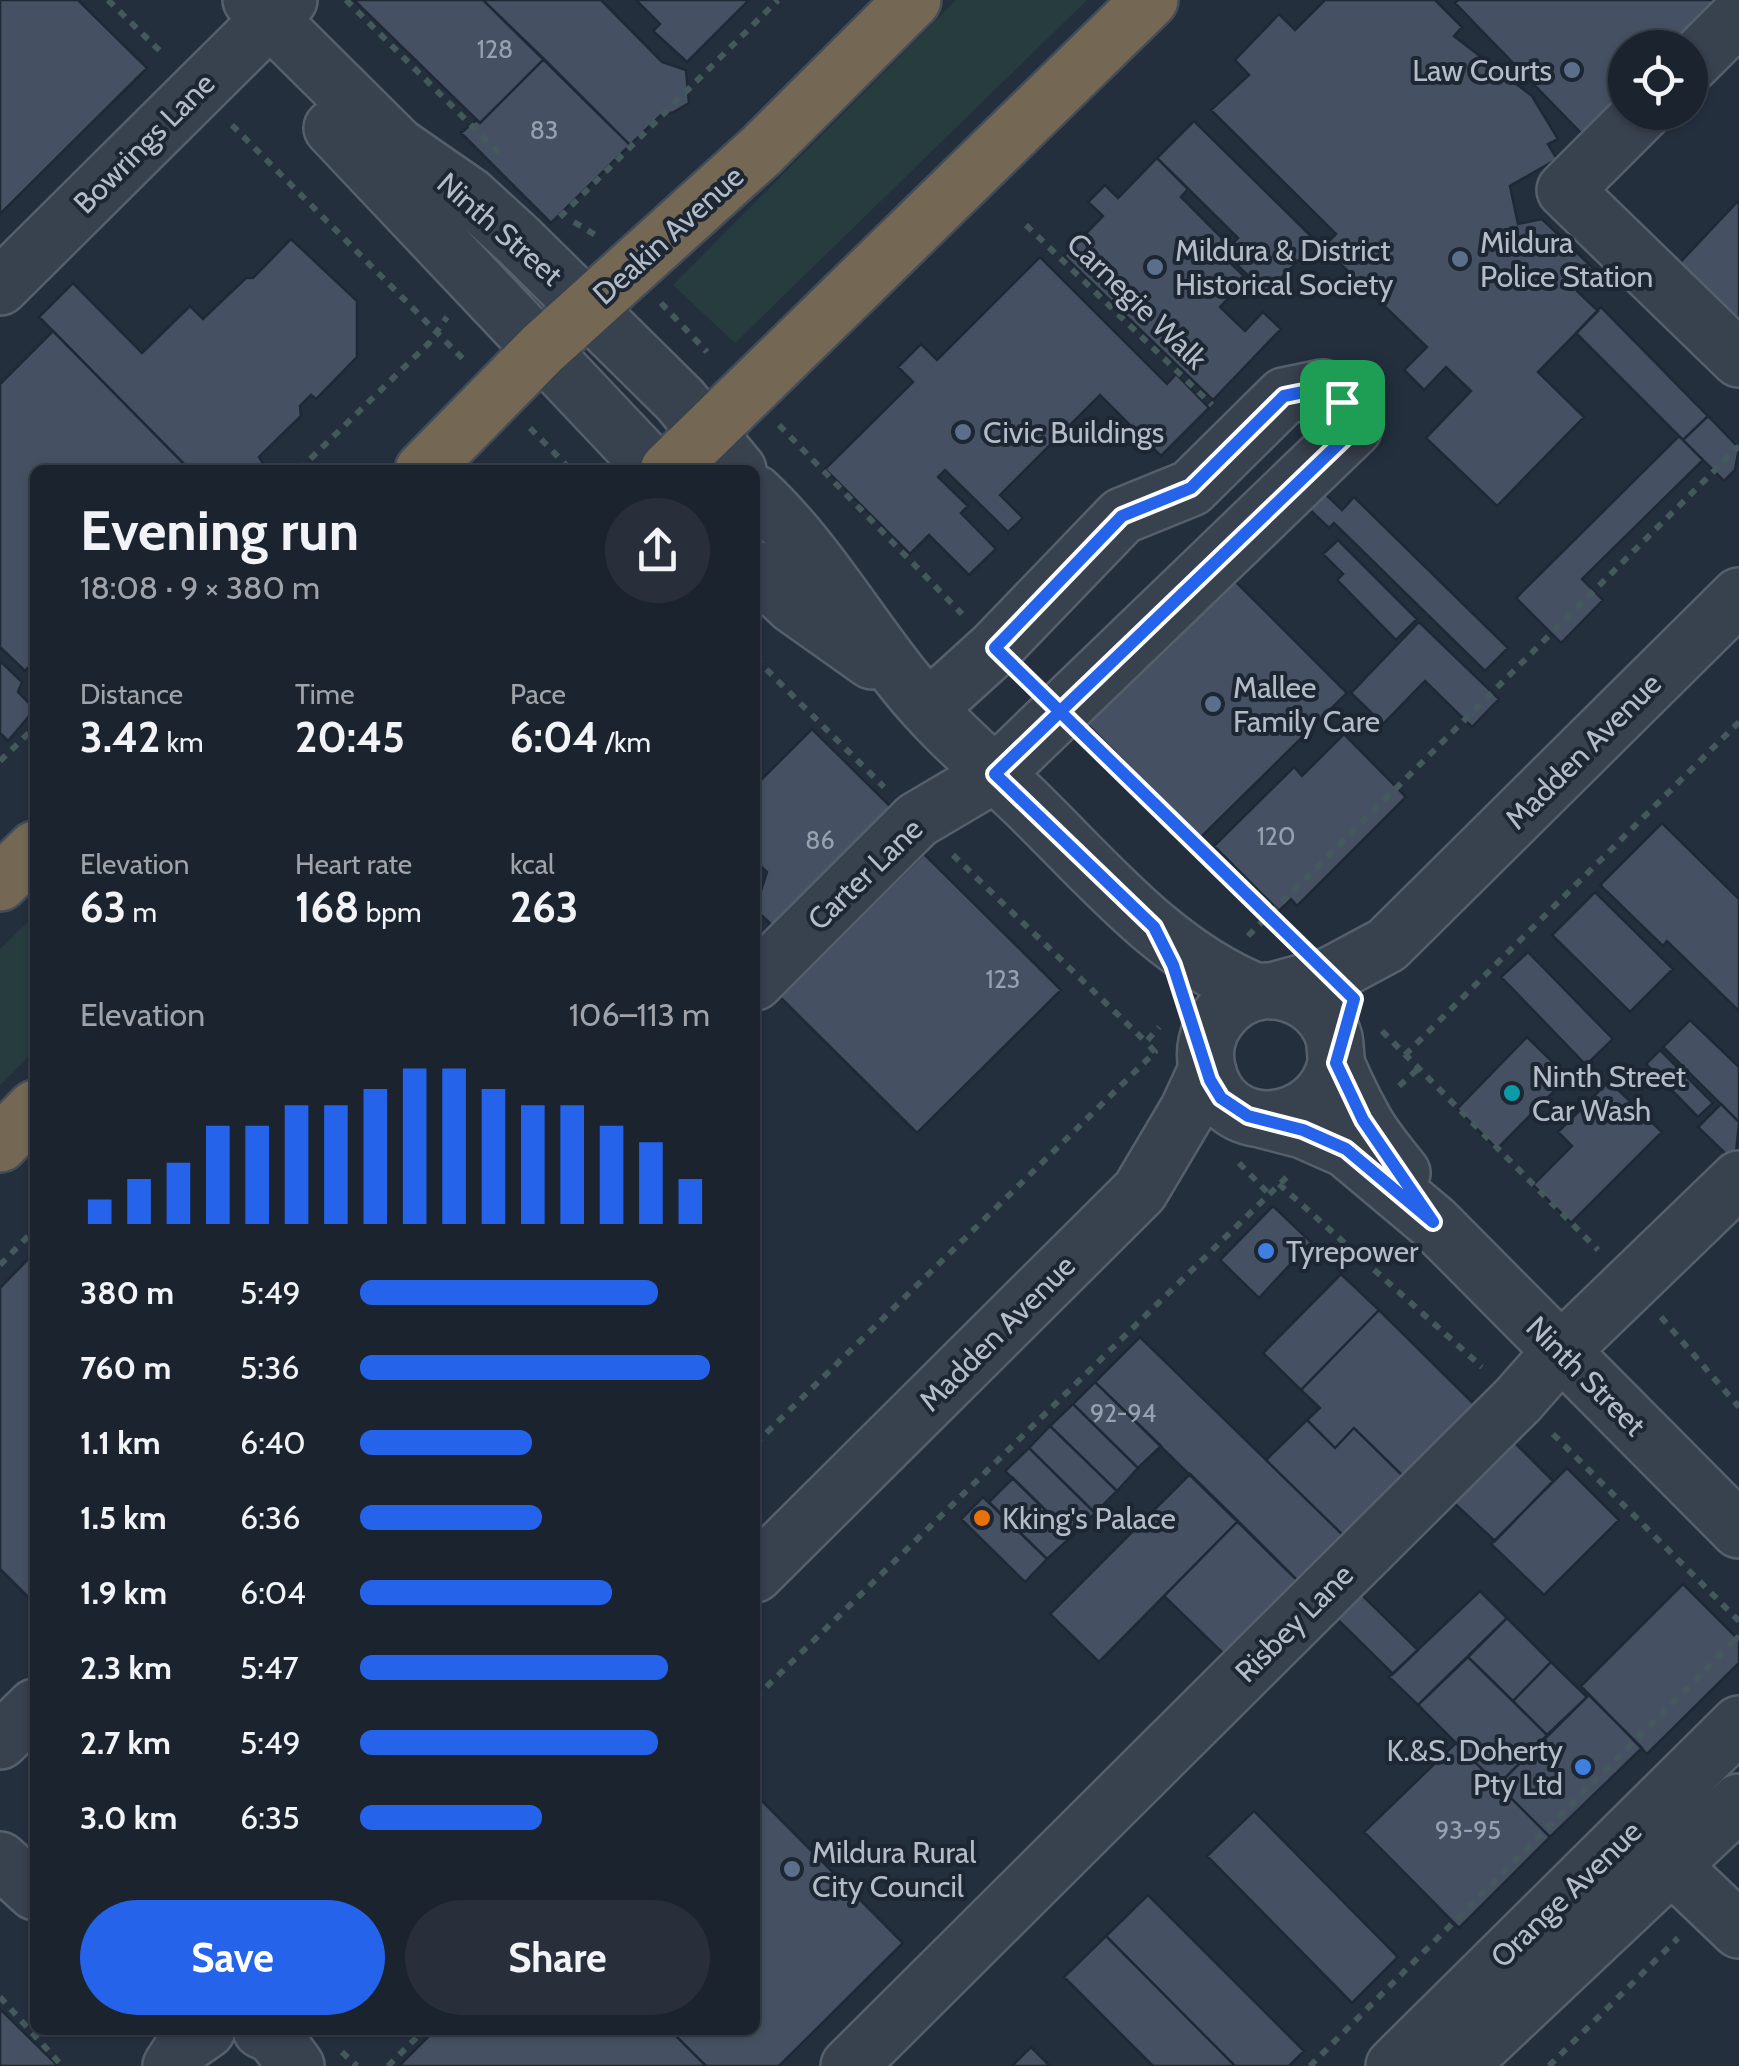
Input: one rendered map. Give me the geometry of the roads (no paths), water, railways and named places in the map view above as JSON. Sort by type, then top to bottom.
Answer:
[{"type":"highway","name":"Deakin Avenue","points":[[428,465],[542,349],[761,151],[913,0]]},
{"type":"highway","points":[[676,465],[731,431],[1150,0]]},
{"type":"highway","points":[[0,883],[30,853]]},
{"type":"highway","points":[[0,1144],[30,1113]]},
{"type":"street","name":"Ninth Street","points":[[209,0],[265,15],[398,146],[470,196],[544,220],[586,307],[731,431]]},
{"type":"street","name":"Ninth Street","points":[[265,15],[479,282],[650,465]]},
{"type":"street","name":"Bowrings Lane","points":[[0,287],[198,89],[265,15]]},
{"type":"street","points":[[1708,47],[1739,16]]},
{"type":"street","points":[[1625,130],[1565,190],[1739,359]]},
{"type":"street","name":"Carter Lane","points":[[760,977],[917,820],[995,774],[1353,430],[1350,412],[1323,388],[1284,396],[1191,488],[1122,516],[995,648],[918,696]]},
{"type":"street","points":[[760,499],[828,574],[918,696],[995,774],[1154,927],[1232,988],[1300,998],[1322,1014],[1336,1059]]},
{"type":"street","points":[[760,575],[793,605],[918,696]]},
{"type":"street","name":"Madden Avenue","points":[[1232,988],[1342,987],[1739,596]]},
{"type":"street","points":[[1232,988],[1229,1005],[1207,1040],[1206,1065],[1221,1098],[1238,1112],[1261,1120],[1287,1119],[1307,1110],[1330,1085],[1342,987]]},
{"type":"street","name":"Ninth Street","points":[[1336,1059],[1363,1120],[1433,1222]]},
{"type":"street","name":"Madden Avenue","points":[[760,1569],[1140,1191],[1188,1110],[1206,1065]]},
{"type":"street","name":"Ninth Street","points":[[1261,1120],[1336,1144],[1433,1222],[1739,1530]]},
{"type":"street","points":[[1140,1191],[1204,1146],[1261,1120]]},
{"type":"street","name":"Risbey Lane","points":[[849,2066],[1518,1400],[1561,1351],[1739,1179]]},
{"type":"street","points":[[0,1741],[30,1712]]},
{"type":"street","name":"Orange Avenue","points":[[1464,2051],[1633,1828],[1739,1724]]},
{"type":"street","name":"Orange Avenue","points":[[1394,2066],[1464,2051],[1739,1802]]},
{"type":"street","points":[[1633,1828],[1726,1917]]},
{"type":"street","points":[[0,1860],[30,1887]]},
{"type":"street","points":[[144,2035],[160,2066]]},
{"type":"street","points":[[172,2066],[184,2046],[200,2035]]},
{"type":"street","points":[[272,2035],[296,2066]]},
{"type":"street","points":[[309,2066],[324,2035]]},
{"type":"place","name":"Law Courts","points":[[1572,70]]},
{"type":"place","name":"Mildura Police Station","points":[[1460,259]]},
{"type":"place","name":"Mildura & District Historical Society","points":[[1155,267]]},
{"type":"place","name":"Civic Buildings","points":[[963,432]]},
{"type":"place","name":"Mallee Family Care","points":[[1213,704]]},
{"type":"place","name":"Ninth Street Car Wash","points":[[1512,1093]]},
{"type":"place","name":"Tyrepower","points":[[1266,1251]]},
{"type":"place","name":"Kking's Palace","points":[[982,1518]]},
{"type":"place","name":"K.&S. Doherty Pty Ltd","points":[[1583,1767]]},
{"type":"place","name":"Mildura Rural City Council","points":[[792,1869]]}]
